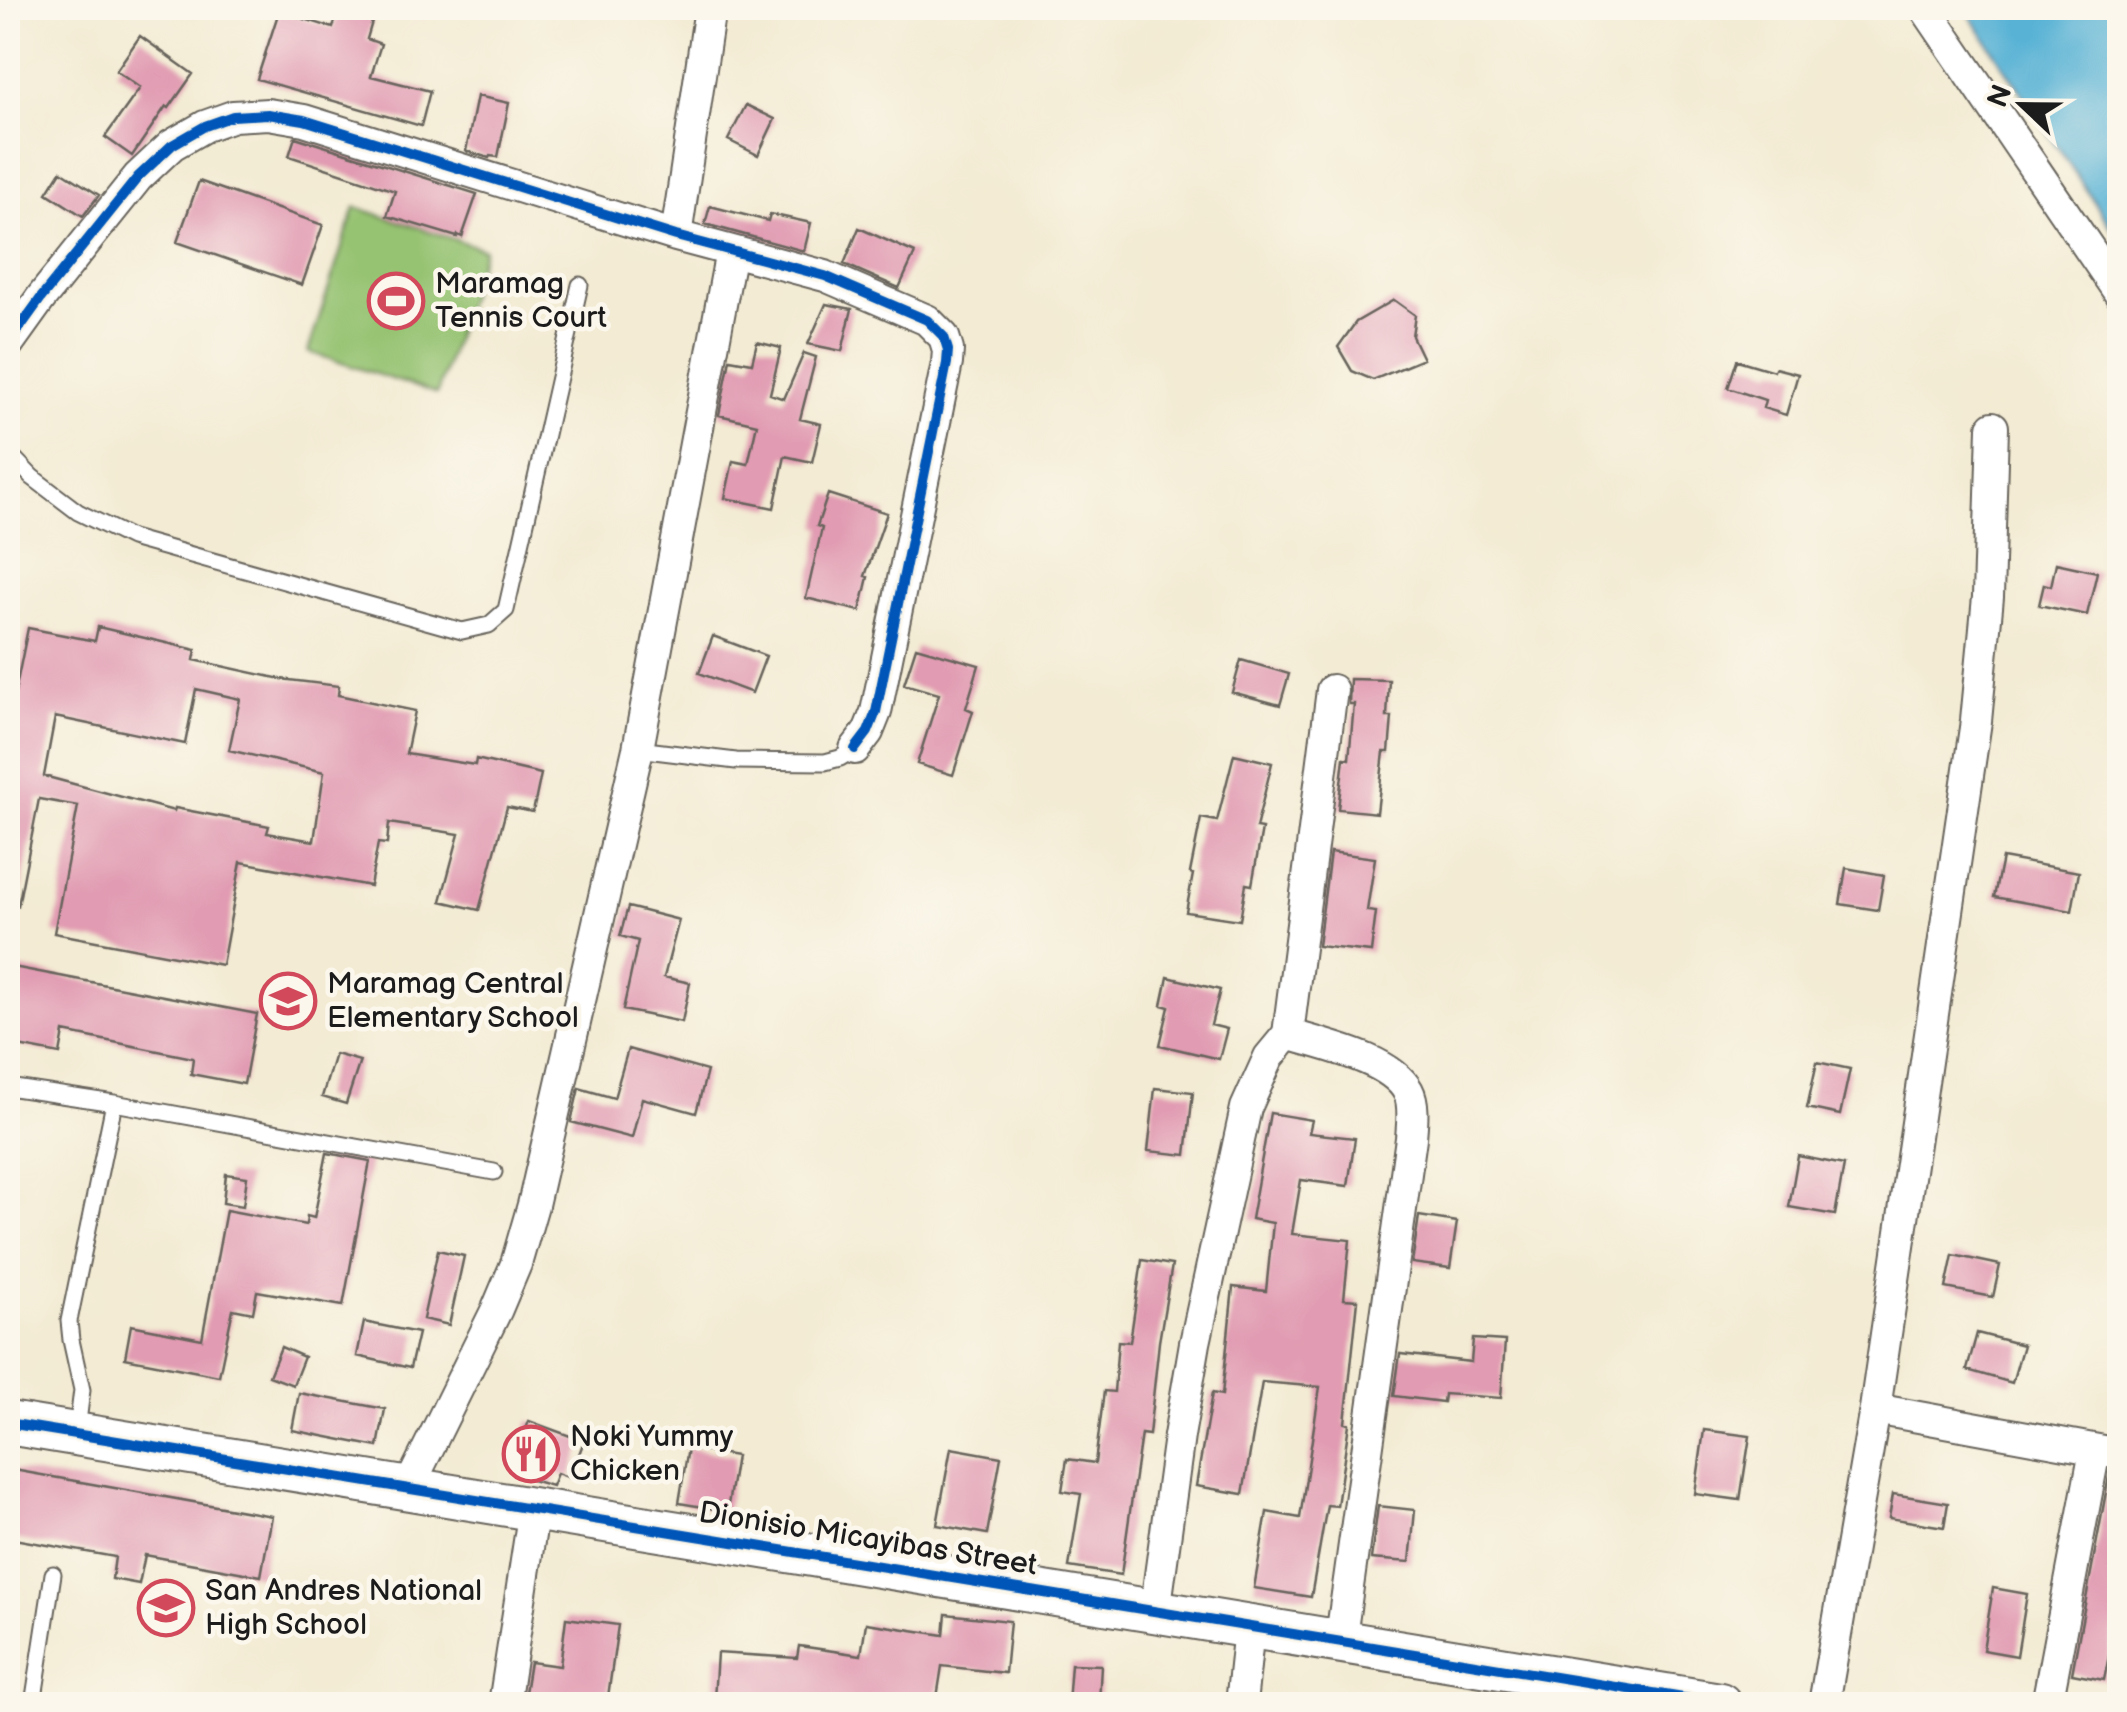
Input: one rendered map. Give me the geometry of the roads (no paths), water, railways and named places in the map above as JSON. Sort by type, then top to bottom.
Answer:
[{"type":"street","points":[[676,236],[710,8]]},
{"type":"street","points":[[1925,8],[2120,294]]},
{"type":"street","points":[[8,344],[138,177],[172,145],[233,116],[268,114],[304,120],[676,236],[825,276],[927,320],[944,337],[948,363],[876,712],[855,749]]},
{"type":"street","points":[[409,1486],[497,1308],[516,1264],[533,1205],[638,749],[732,251]]},
{"type":"street","points":[[1824,1704],[1875,1410],[1976,720],[1988,597],[1994,427]]},
{"type":"street","points":[[1156,1612],[1179,1436],[1246,1108],[1269,1057],[1288,1034],[1332,690]]},
{"type":"street","points":[[1288,1034],[1374,1062],[1409,1092],[1412,1112],[1340,1644]]},
{"type":"street","points":[[1875,1410],[2107,1452],[2046,1704]]},
{"type":"street","name":"Dionisio Micayibas Street","points":[[8,1423],[1720,1704]]},
{"type":"street","points":[[504,1704],[534,1509]]},
{"type":"street","points":[[1240,1704],[1250,1628]]},
{"type":"lane","points":[[8,452],[32,477],[78,512],[130,538],[462,631],[488,626],[506,610],[580,285]]},
{"type":"lane","points":[[638,749],[736,760],[825,762],[855,749]]},
{"type":"lane","points":[[8,1086],[494,1172]]},
{"type":"lane","points":[[76,1434],[82,1390],[69,1321],[114,1104]]},
{"type":"lane","points":[[33,1704],[53,1574]]},
{"type":"water","points":[[1965,8],[2119,8],[2119,239]]},
{"type":"place","name":"Maramag Tennis Court","points":[[396,301]]},
{"type":"place","name":"Maramag Central Elementary School","points":[[288,1001]]},
{"type":"place","name":"Noki Yummy Chicken","points":[[531,1454]]},
{"type":"place","name":"San Andres National High School","points":[[166,1608]]}]
